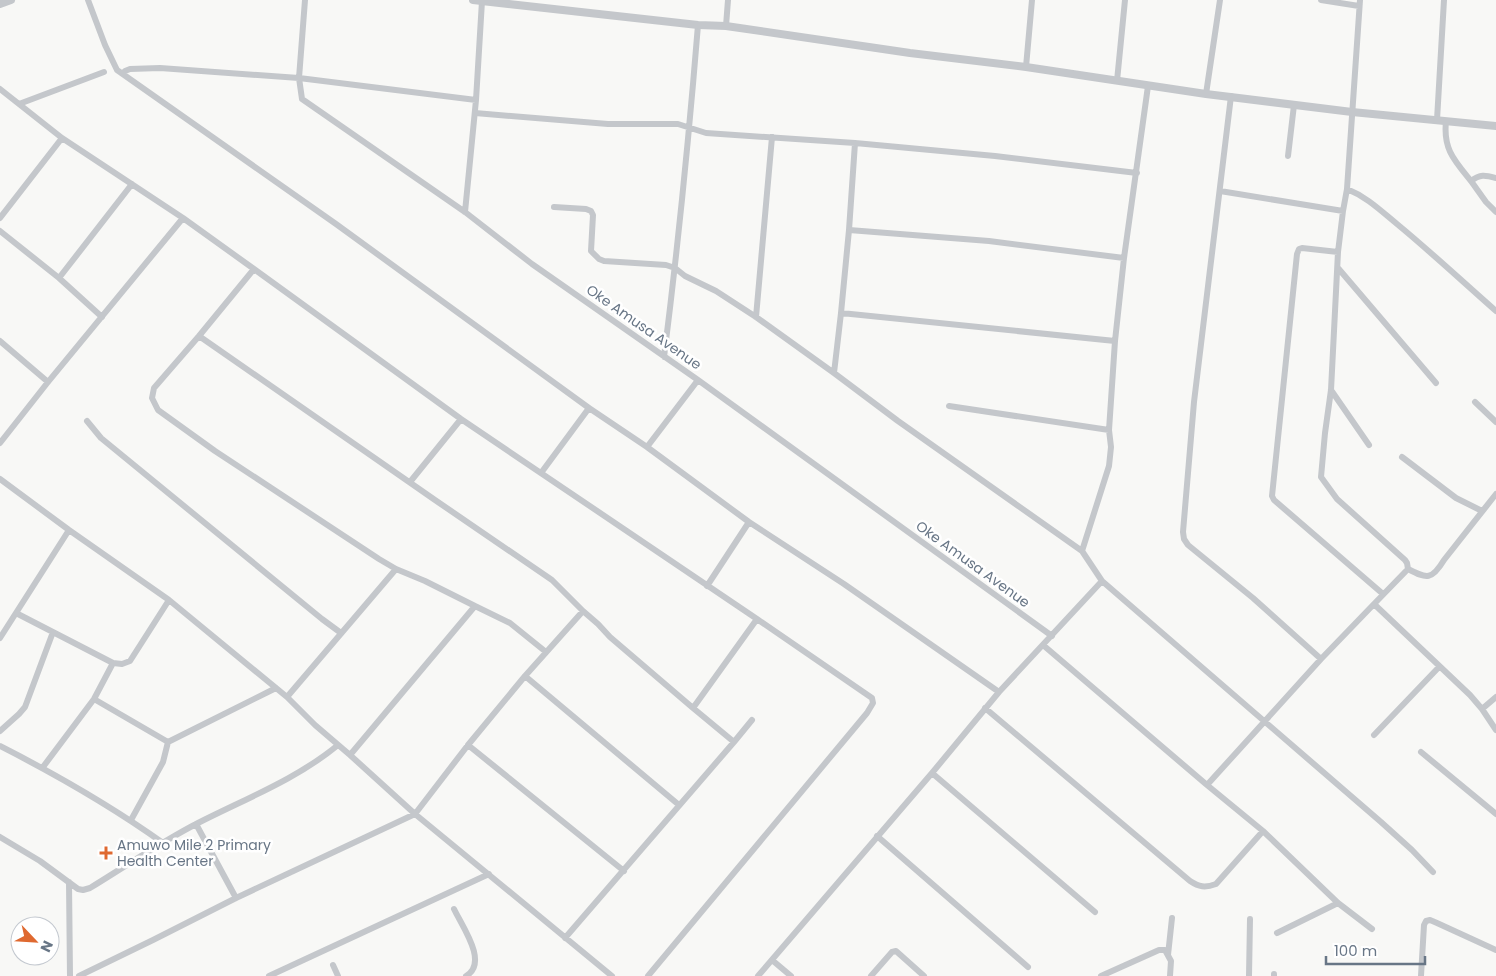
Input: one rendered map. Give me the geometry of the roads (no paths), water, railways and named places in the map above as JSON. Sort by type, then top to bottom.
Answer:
[{"type":"street","points":[[0,4],[11,0]]},
{"type":"street","points":[[88,0],[105,45],[117,70],[336,224],[749,522],[844,584],[999,692]]},
{"type":"street","name":"Oke Amusa Avenue","points":[[305,0],[299,78],[302,98],[465,212],[532,264],[698,380],[1052,636]]},
{"type":"street","points":[[473,0],[726,26],[1206,94],[1352,112],[1496,126]]},
{"type":"street","points":[[726,26],[728,0]]},
{"type":"street","points":[[1026,67],[1032,0]]},
{"type":"street","points":[[1117,81],[1126,0]]},
{"type":"street","points":[[1206,94],[1220,0]]},
{"type":"street","points":[[1321,0],[1360,3],[1347,189],[1338,252],[1331,390],[1320,477],[1337,499],[1405,560],[1408,569]]},
{"type":"street","points":[[1444,0],[1442,120],[1449,151],[1454,161],[1496,212]]},
{"type":"street","points":[[465,212],[475,113],[482,2]]},
{"type":"street","points":[[664,357],[690,128],[698,24]]},
{"type":"street","points":[[123,74],[130,69],[160,68],[299,78],[476,100]]},
{"type":"street","points":[[19,104],[104,72]]},
{"type":"street","points":[[1082,551],[1109,466],[1111,447],[1109,430],[1115,341],[1124,258],[1148,86]]},
{"type":"street","points":[[0,90],[62,138],[182,218],[460,419],[872,698],[873,703],[867,713],[648,976]]},
{"type":"street","points":[[1231,96],[1194,402],[1182,532],[1188,545],[1253,598],[1321,659]]},
{"type":"street","points":[[1288,156],[1294,105]]},
{"type":"street","points":[[475,113],[608,124],[678,124],[706,133],[855,143],[995,156],[1136,173]]},
{"type":"street","points":[[756,317],[772,137]]},
{"type":"street","points":[[0,218],[62,138]]},
{"type":"street","points":[[834,373],[849,230],[855,143]]},
{"type":"street","points":[[1471,181],[1483,175],[1496,178]]},
{"type":"street","points":[[58,278],[132,184]]},
{"type":"street","points":[[1347,189],[1372,203],[1496,311]]},
{"type":"street","points":[[1220,191],[1343,211]]},
{"type":"street","points":[[554,207],[591,211],[593,215],[591,251],[599,259],[604,261],[666,265],[716,291],[756,317],[898,421],[1082,551],[1102,582],[1381,822],[1433,872]]},
{"type":"street","points":[[0,443],[182,218]]},
{"type":"street","points":[[0,230],[102,317]]},
{"type":"street","points":[[849,230],[989,241],[1124,258]]},
{"type":"street","points":[[1338,252],[1302,248],[1299,249],[1297,254],[1272,496],[1274,500],[1383,594]]},
{"type":"street","points":[[1338,268],[1436,383]]},
{"type":"street","points":[[254,269],[200,336],[154,388],[152,398],[158,410],[215,451],[396,569],[425,581],[510,623],[546,652]]},
{"type":"street","points":[[841,313],[1115,341]]},
{"type":"street","points":[[200,336],[552,580],[583,611],[734,742]]},
{"type":"street","points":[[0,341],[48,382]]},
{"type":"street","points":[[647,447],[698,380]]},
{"type":"street","points":[[1331,390],[1369,445]]},
{"type":"street","points":[[1475,402],[1496,422]]},
{"type":"street","points":[[949,406],[1109,430]]},
{"type":"street","points":[[541,474],[589,408]]},
{"type":"street","points":[[410,482],[460,419]]},
{"type":"street","points":[[87,421],[101,438],[322,619],[341,632]]},
{"type":"street","points":[[1402,457],[1456,498],[1482,511]]},
{"type":"street","points":[[0,479],[68,530],[169,600],[287,697],[315,725],[415,814],[612,976]]},
{"type":"street","points":[[1408,569],[1420,576],[1426,577],[1436,571],[1496,494]]},
{"type":"street","points":[[707,586],[749,522]]},
{"type":"street","points":[[0,638],[68,530]]},
{"type":"street","points":[[287,697],[396,569]]},
{"type":"street","points":[[1207,785],[1321,659],[1408,569]]},
{"type":"street","points":[[758,976],[932,773],[985,708],[1102,582]]},
{"type":"street","points":[[16,613],[113,663],[122,664],[130,661],[169,600]]},
{"type":"street","points":[[1374,604],[1482,709],[1496,730]]},
{"type":"street","points":[[350,755],[475,606]]},
{"type":"street","points":[[79,976],[236,898],[415,814],[468,745],[525,676],[583,611]]},
{"type":"street","points":[[693,708],[756,619]]},
{"type":"street","points":[[0,731],[25,707],[53,632]]},
{"type":"street","points":[[1043,645],[1263,831],[1338,903],[1372,929]]},
{"type":"street","points":[[43,767],[94,699],[113,663]]},
{"type":"street","points":[[1374,735],[1440,667]]},
{"type":"street","points":[[525,676],[679,804]]},
{"type":"street","points":[[131,820],[163,762],[168,742],[276,688]]},
{"type":"street","points":[[1482,709],[1496,697]]},
{"type":"street","points":[[94,699],[168,742]]},
{"type":"street","points":[[985,708],[1199,887],[1208,887],[1216,884],[1263,831]]},
{"type":"street","points":[[566,938],[752,720]]},
{"type":"street","points":[[0,838],[40,861],[78,889],[83,890],[90,888],[196,824],[286,779],[324,756],[338,745]]},
{"type":"street","points":[[468,745],[624,871]]},
{"type":"street","points":[[0,746],[75,785],[131,820],[163,843]]},
{"type":"street","points":[[1421,752],[1496,814]]},
{"type":"street","points":[[932,773],[1096,912]]},
{"type":"street","points":[[196,824],[236,898]]},
{"type":"street","points":[[877,836],[1028,967]]},
{"type":"street","points":[[269,976],[489,874]]},
{"type":"street","points":[[69,882],[70,976]]},
{"type":"street","points":[[1277,933],[1338,903]]},
{"type":"street","points":[[454,909],[474,949],[476,957],[473,970],[466,976]]},
{"type":"street","points":[[1170,976],[1168,954],[1172,918]]},
{"type":"street","points":[[1249,976],[1250,919]]},
{"type":"street","points":[[1420,976],[1424,925],[1426,921],[1430,920],[1496,950]]},
{"type":"street","points":[[1101,976],[1158,950],[1165,950],[1168,954]]},
{"type":"street","points":[[871,976],[892,952],[896,952],[924,976]]},
{"type":"street","points":[[772,960],[791,976]]},
{"type":"street","points":[[333,965],[338,976]]},
{"type":"place","name":"Amuwo Mile 2 Primary Health Center","points":[[106,853]]}]
